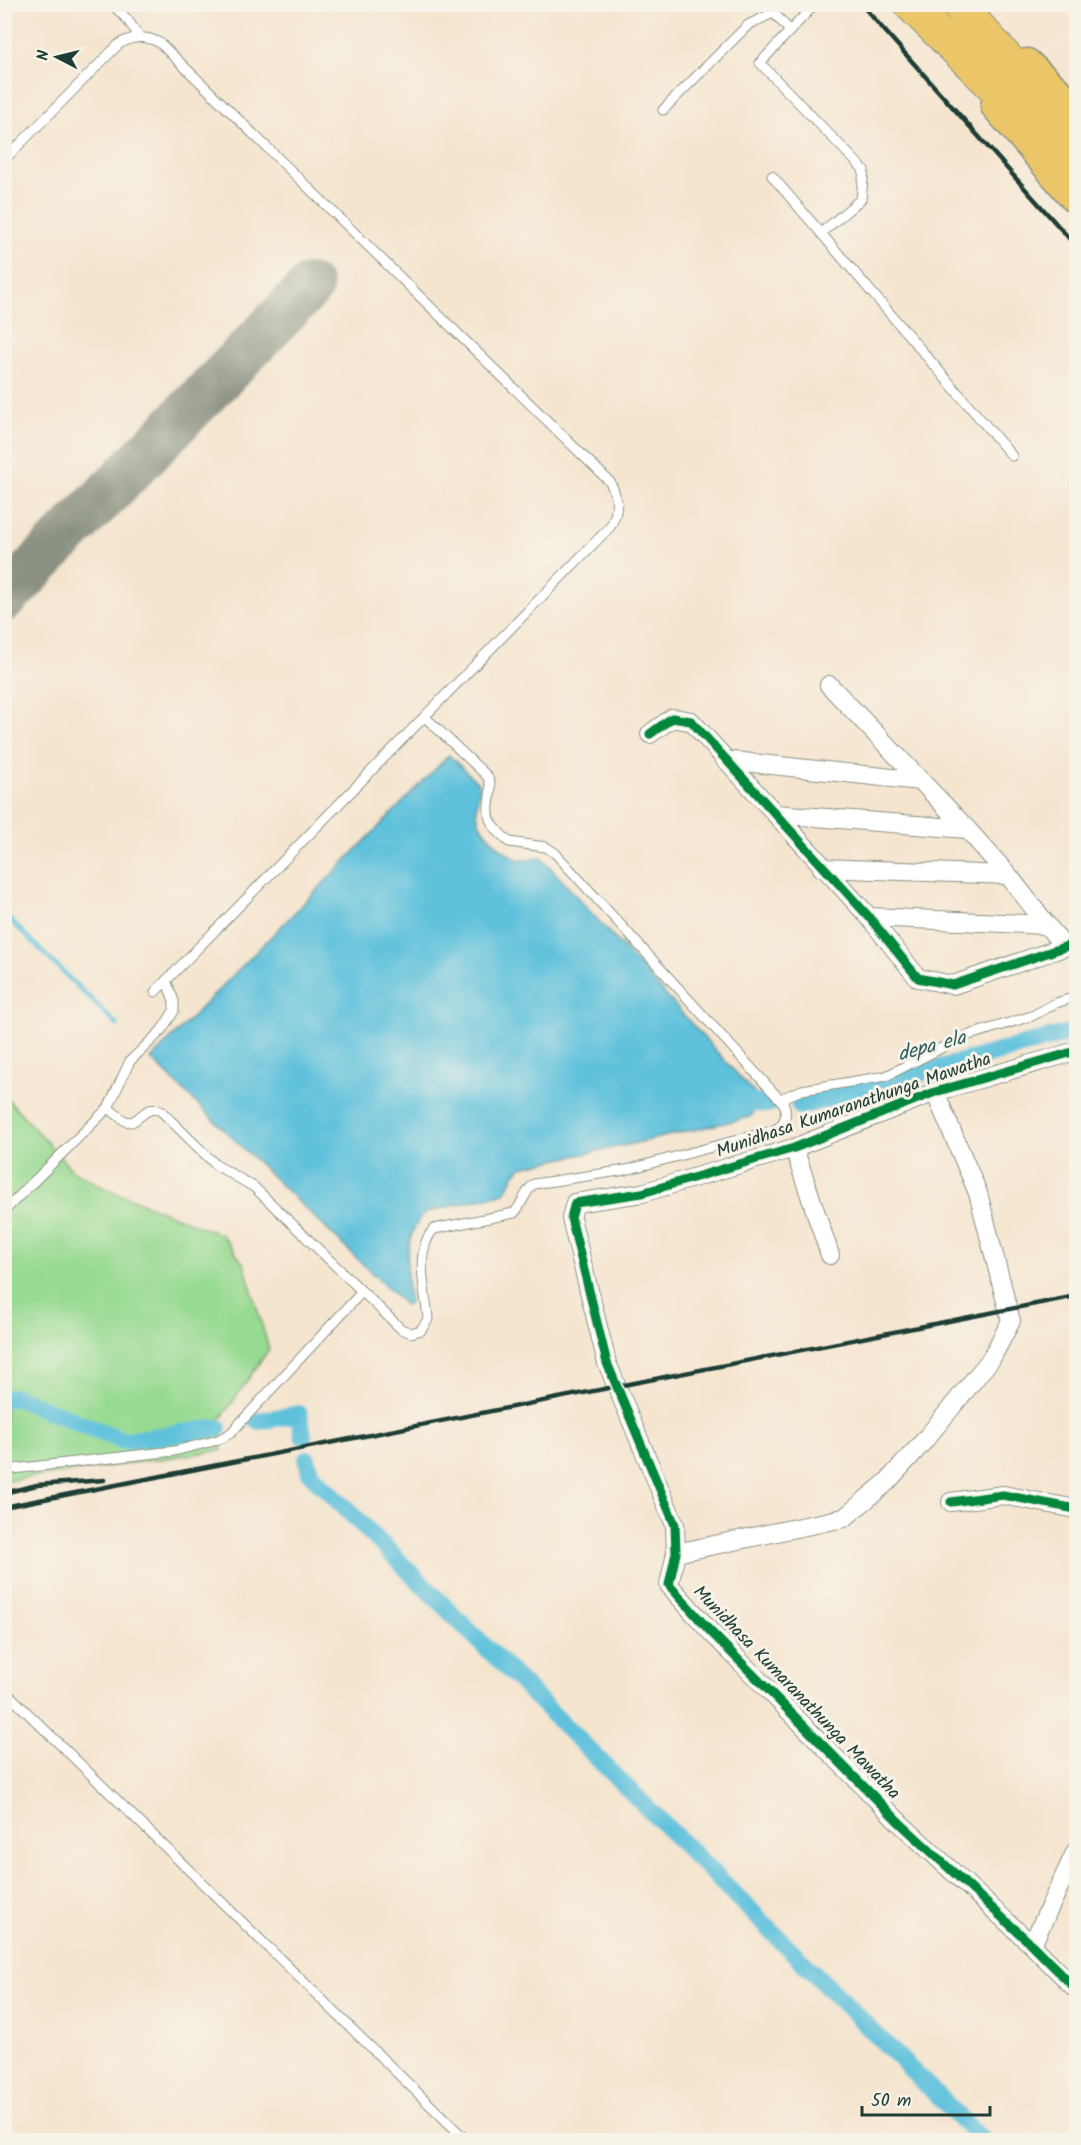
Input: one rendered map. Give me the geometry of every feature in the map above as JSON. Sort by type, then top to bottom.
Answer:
[{"type":"highway","points":[[910,4],[1077,168]]},
{"type":"highway","points":[[958,4],[1077,136]]},
{"type":"main road","points":[[910,4],[1043,163],[1077,200]]},
{"type":"main road","points":[[964,4],[1077,108]]},
{"type":"street","points":[[829,685],[967,829],[1008,875],[1045,924],[1070,945]]},
{"type":"street","points":[[650,734],[672,718],[691,721],[822,868],[869,917],[918,978],[953,985],[1070,945]]},
{"type":"street","points":[[725,760],[920,781]]},
{"type":"street","points":[[776,814],[967,829]]},
{"type":"street","points":[[822,868],[1008,875]]},
{"type":"street","points":[[869,917],[1045,924]]},
{"type":"street","name":"Munidhasa Kumaranathunga Mawatha","points":[[1077,1051],[935,1092],[794,1148],[642,1193],[575,1203],[571,1218],[607,1363],[675,1525],[676,1553],[669,1585],[701,1621],[900,1823],[1077,1989]]},
{"type":"street","points":[[676,1553],[844,1518],[887,1482],[991,1359],[1011,1321],[978,1194],[935,1092]]},
{"type":"street","points":[[794,1148],[830,1255]]},
{"type":"street","points":[[951,1502],[1003,1495],[1077,1509]]},
{"type":"street","points":[[1032,1945],[1077,1851]]},
{"type":"lane","points":[[112,4],[140,37]]},
{"type":"lane","points":[[766,4],[790,31]]},
{"type":"lane","points":[[815,4],[760,63],[864,170],[861,199],[821,233]]},
{"type":"lane","points":[[663,111],[748,25],[773,13]]},
{"type":"lane","points":[[4,160],[119,44],[129,38],[150,38],[168,50],[610,482],[618,506],[610,527],[155,992]]},
{"type":"lane","points":[[772,176],[1012,456]]},
{"type":"lane","points":[[108,1108],[125,1121],[132,1122],[149,1109],[155,1108],[161,1111],[216,1165],[254,1187],[401,1329],[411,1333],[421,1330],[428,1319],[422,1264],[429,1237],[435,1229],[514,1213],[525,1193],[534,1184],[626,1170],[781,1126],[786,1110],[780,1099],[555,853],[546,847],[509,843],[491,822],[489,813],[491,789],[487,776],[424,717]]},
{"type":"lane","points":[[4,1210],[108,1108],[130,1061],[161,1031],[174,1011],[174,1001],[166,980]]},
{"type":"lane","points":[[780,1099],[802,1090],[886,1076],[963,1038],[1032,1016],[1056,1003],[1077,997]]},
{"type":"lane","points":[[4,1470],[174,1451],[218,1440],[239,1424],[362,1292]]},
{"type":"lane","points":[[4,1690],[466,2140]]},
{"type":"green space","points":[[4,1095],[73,1171],[104,1188],[222,1235],[244,1264],[269,1349],[220,1420],[222,1450],[5,1481]]},
{"type":"water","points":[[449,755],[480,785],[477,814],[480,824],[490,837],[503,850],[516,858],[524,860],[541,857],[755,1094],[756,1104],[750,1117],[521,1167],[505,1193],[426,1212],[418,1222],[409,1243],[407,1279],[409,1303],[406,1306],[151,1059]]},
{"type":"waterway","points":[[4,914],[117,1025]]},
{"type":"waterway","name":"depa ela","points":[[800,1106],[1076,1031]]},
{"type":"waterway","name":"depa ela","points":[[732,1101],[769,1104]]},
{"type":"waterway","points":[[4,1399],[15,1397],[124,1441],[218,1428]]},
{"type":"waterway","points":[[258,1421],[299,1414],[303,1436]]},
{"type":"waterway","points":[[307,1459],[310,1473],[982,2140]]},
{"type":"taxiway","points":[[4,599],[310,287]]},
{"type":"railway","points":[[861,4],[1076,246]]},
{"type":"railway","points":[[4,1507],[1076,1296]]},
{"type":"railway","points":[[4,1493],[37,1485],[104,1480]]},
{"type":"cycle path","points":[[650,734],[672,718],[691,721],[869,917],[918,978],[953,985],[1076,943]]},
{"type":"cycle path","points":[[1076,1051],[935,1092],[794,1148],[642,1193],[575,1203],[571,1218],[607,1363],[675,1525],[676,1553],[669,1585],[709,1630],[900,1823],[1032,1945],[1076,1989]]},
{"type":"cycle path","points":[[951,1502],[1003,1495],[1076,1509]]}]
